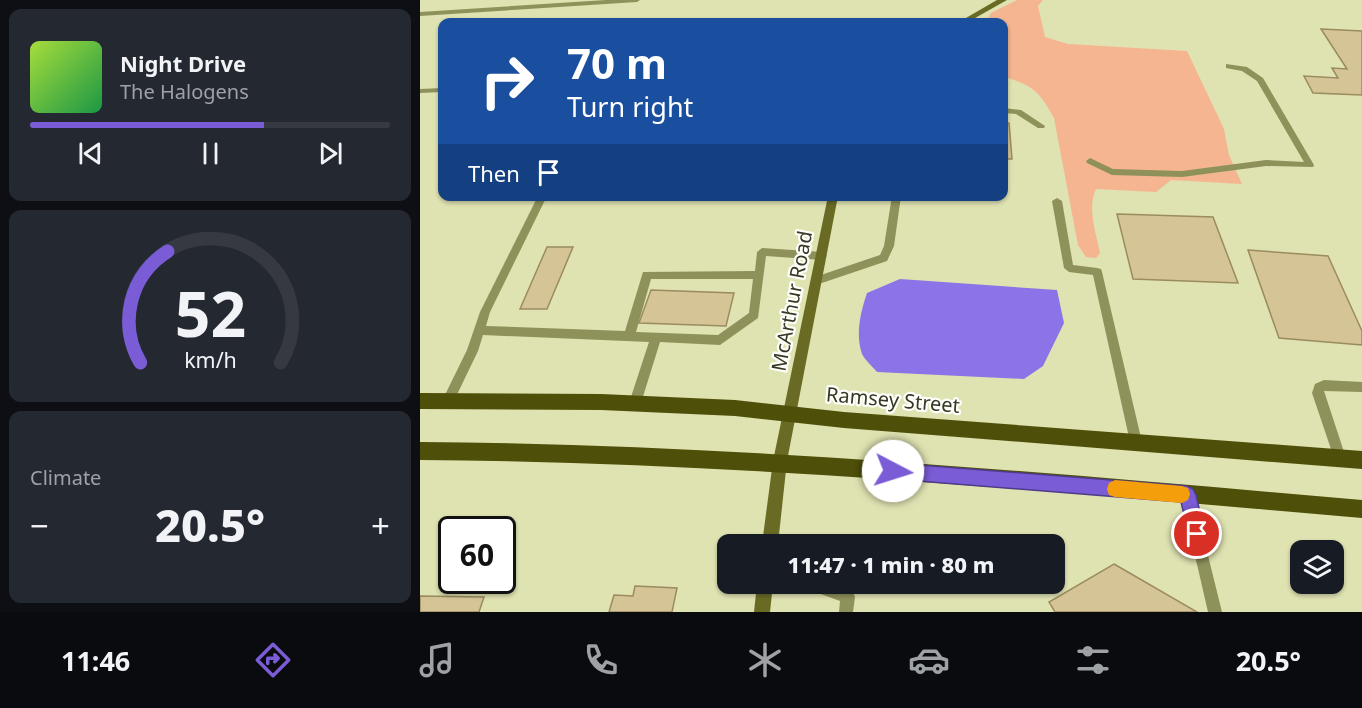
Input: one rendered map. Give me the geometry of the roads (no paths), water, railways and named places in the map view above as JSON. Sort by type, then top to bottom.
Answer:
[{"type":"main road","points":[[970,18],[1003,0]]},
{"type":"main road","name":"McArthur Road","points":[[771,534],[780,462],[832,201]]},
{"type":"main road","name":"Ramsey Street","points":[[420,401],[635,403],[735,408],[1362,460]]},
{"type":"main road","points":[[420,451],[584,452],[780,462],[1362,509]]},
{"type":"main road","points":[[762,612],[764,594]]},
{"type":"lane","points":[[420,14],[637,0]]},
{"type":"lane","points":[[1090,160],[1112,172],[1182,174],[1266,163],[1310,165],[1260,80],[1244,69],[1229,66]]},
{"type":"lane","points":[[420,91],[438,90]]},
{"type":"lane","points":[[1008,111],[1018,112],[1041,126]]},
{"type":"lane","points":[[448,401],[472,351],[485,312],[540,201]]},
{"type":"lane","points":[[816,281],[884,258],[889,246],[896,201]]},
{"type":"lane","points":[[1057,201],[1069,268],[1097,272],[1136,442]]},
{"type":"lane","points":[[479,330],[720,340],[754,315],[762,252],[822,256]]},
{"type":"lane","points":[[629,336],[647,275],[759,275]]},
{"type":"lane","points":[[635,403],[656,337]]},
{"type":"lane","points":[[1340,458],[1318,393],[1319,388],[1324,385],[1362,387]]},
{"type":"lane","points":[[1187,495],[1215,612]]},
{"type":"lane","points":[[840,594],[848,597],[846,612]]}]
